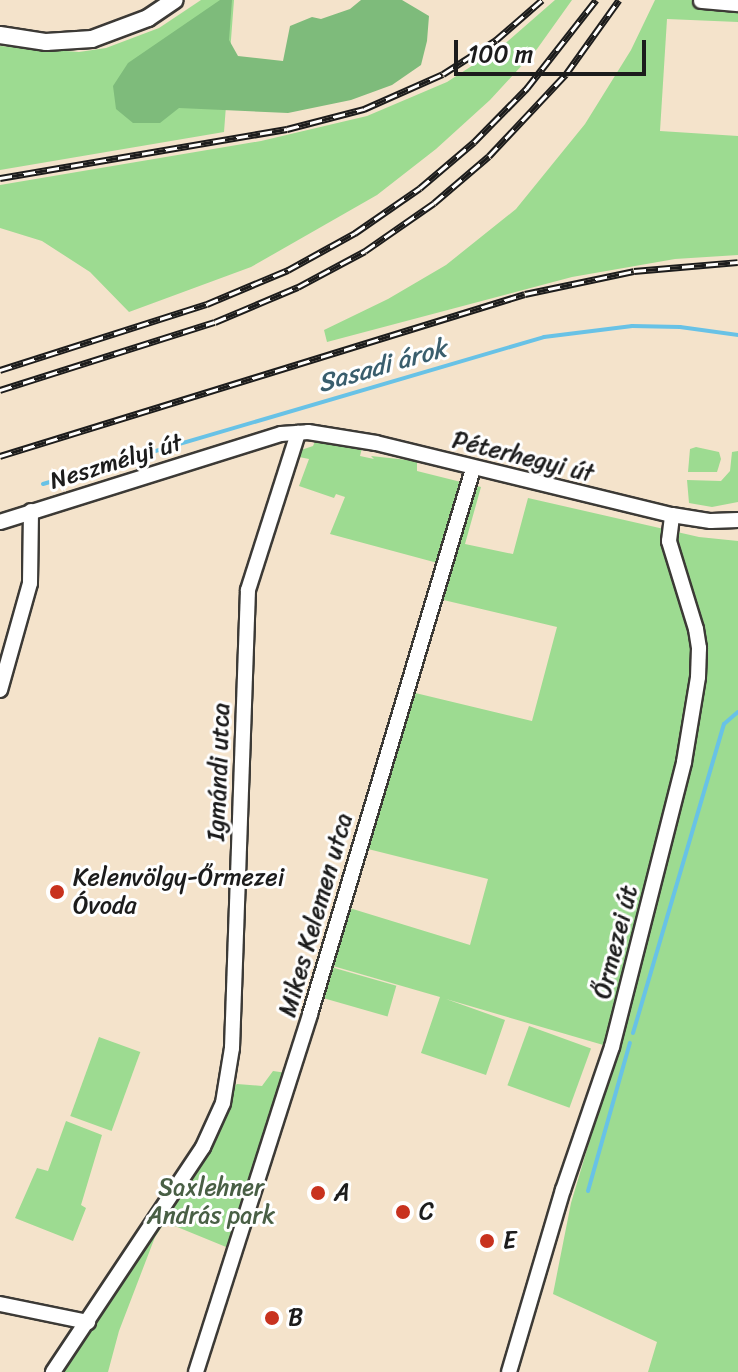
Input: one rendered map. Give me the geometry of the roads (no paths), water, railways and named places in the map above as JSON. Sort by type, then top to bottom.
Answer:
[{"type":"main road","points":[[0,35],[46,42],[100,37],[148,18],[175,0]]},
{"type":"street","points":[[701,1],[738,4]]},
{"type":"street","name":"Péterhegyi út","points":[[298,433],[376,443],[672,515],[711,521],[738,520]]},
{"type":"street","name":"Neszmélyi út","points":[[0,690],[30,583],[31,511],[281,434],[298,433]]},
{"type":"street","name":"Igmándi utca","points":[[53,1372],[203,1147],[223,1103],[232,1048],[248,590],[298,433]]},
{"type":"street","name":"Mikes Kelemen utca","points":[[196,1372],[314,1003],[473,469]]},
{"type":"street","points":[[0,522],[31,511]]},
{"type":"street","name":"Őrmezei út","points":[[509,1372],[563,1190],[612,1047],[684,762],[698,677],[699,648],[693,615],[669,541],[672,515]]},
{"type":"street","points":[[0,1304],[88,1322]]},
{"type":"waterway","name":"Sasadi árok","points":[[43,484],[544,337],[632,326],[680,327],[738,335]]},
{"type":"waterway","points":[[633,1033],[724,724],[738,712]]},
{"type":"waterway","points":[[588,1191],[630,1043]]},
{"type":"railway","points":[[0,178],[287,129],[364,109],[443,74],[496,40],[542,0]]},
{"type":"railway","points":[[0,370],[207,304],[288,270],[355,233],[420,188],[474,142],[527,88],[596,0]]},
{"type":"railway","points":[[0,390],[215,322],[298,287],[365,251],[434,203],[489,156],[566,74],[619,0]]},
{"type":"railway","points":[[0,456],[525,294],[634,271],[738,262]]},
{"type":"place","name":"Kelenvölgy-Őrmezei Óvoda","points":[[57,892]]},
{"type":"place","name":"A","points":[[318,1193]]},
{"type":"place","name":"C","points":[[403,1212]]},
{"type":"place","name":"E","points":[[487,1241]]},
{"type":"place","name":"B","points":[[272,1318]]},
{"type":"park label","name":"Saxlehner András park","points":[[211,1202]]}]
